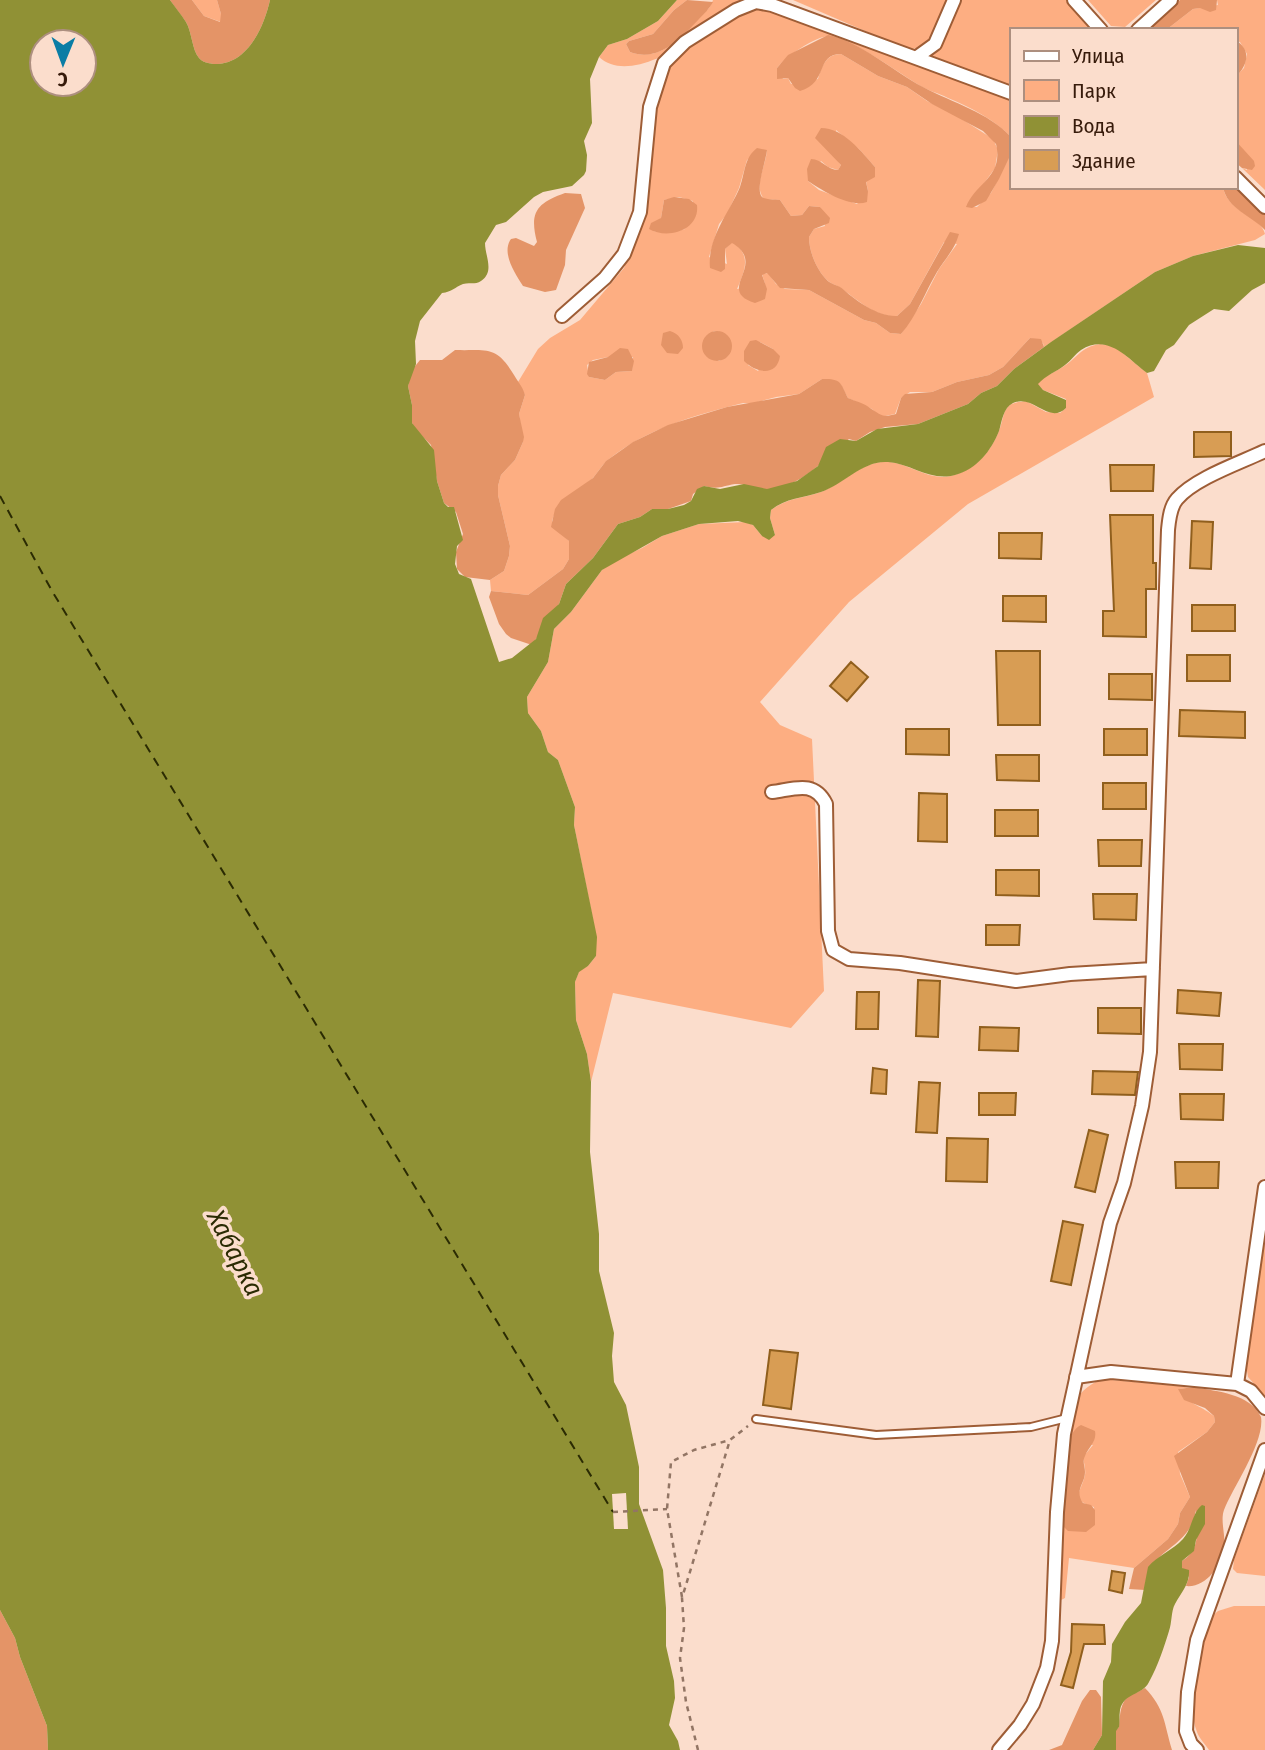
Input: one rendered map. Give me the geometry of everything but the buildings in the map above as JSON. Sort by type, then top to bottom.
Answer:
[{"type":"street","points":[[918,57],[935,44],[954,0]]},
{"type":"street","points":[[1074,0],[1099,28]]},
{"type":"street","points":[[1140,28],[1171,0]]},
{"type":"street","points":[[562,316],[605,278],[624,254],[639,212],[650,107],[664,64],[685,42],[736,10],[756,2],[772,5],[1010,93]]},
{"type":"street","points":[[1237,179],[1265,207]]},
{"type":"street","points":[[999,1750],[1033,1704],[1047,1668],[1052,1642],[1057,1512],[1067,1418],[1110,1223],[1125,1183],[1142,1106],[1150,1052],[1170,513],[1176,500],[1194,485],[1265,451]]},
{"type":"street","points":[[772,792],[808,788],[821,793],[827,804],[828,931],[833,950],[849,958],[1016,981],[1070,974],[1153,969]]},
{"type":"street","points":[[1237,1384],[1265,1187]]},
{"type":"street","points":[[1076,1377],[1111,1372],[1237,1384],[1259,1397],[1265,1408]]},
{"type":"street","points":[[1197,1750],[1191,1744],[1186,1731],[1188,1692],[1198,1640],[1265,1450]]},
{"type":"lane","points":[[756,1419],[876,1435],[1031,1427],[1067,1418]]},
{"type":"path","points":[[698,1750],[686,1702],[680,1658],[684,1628],[682,1598],[667,1509],[671,1462],[694,1450],[730,1440],[756,1419]]},
{"type":"path","points":[[682,1598],[730,1440]]},
{"type":"path","points":[[613,1512],[667,1509]]},
{"type":"green space","points":[[192,0],[217,0],[221,22],[204,16]]},
{"type":"green space","points":[[677,0],[687,0],[674,10],[653,34],[629,41],[626,44],[630,52],[651,54],[669,46],[708,10],[713,0],[749,0],[697,37],[654,60],[633,66],[615,65],[599,57],[608,45],[627,39],[658,21]]},
{"type":"green space","points":[[793,0],[949,0],[931,40],[917,48],[907,49]]},
{"type":"green space","points":[[958,0],[1075,0],[1100,28],[1010,28],[1010,88],[927,57],[939,47]]},
{"type":"green space","points":[[1088,0],[1156,0],[1125,27],[1111,26]]},
{"type":"green space","points":[[1217,0],[1265,0],[1265,190],[1242,168],[1247,170],[1247,155],[1237,142],[1237,75],[1244,68],[1247,54],[1237,41],[1237,28],[1169,28],[1193,9],[1218,5]]},
{"type":"green space","points":[[760,8],[776,9],[1010,94],[1010,136],[982,114],[922,87],[862,49],[839,38],[830,36],[817,39],[794,53],[777,68],[783,79],[788,78],[791,84],[818,79],[828,58],[841,54],[878,76],[907,87],[993,139],[998,150],[995,168],[967,207],[977,207],[991,193],[1010,156],[1010,189],[1224,189],[1231,202],[1257,223],[1265,234],[1255,240],[1193,256],[1155,272],[1044,347],[1043,343],[1030,338],[1003,367],[989,375],[957,382],[932,392],[910,392],[901,398],[895,414],[880,417],[872,409],[848,398],[840,383],[822,379],[799,394],[743,403],[656,431],[609,459],[592,479],[559,506],[552,521],[556,529],[569,541],[569,559],[563,569],[528,595],[491,591],[490,580],[504,571],[509,556],[510,546],[498,486],[501,475],[515,460],[523,442],[519,414],[525,395],[518,382],[538,349],[550,338],[580,320],[624,268],[641,225],[654,103],[664,75],[678,53],[742,13]],"holes":[[[836,130],[875,167],[866,181],[868,191],[857,204],[819,190],[808,181],[821,161],[838,170],[841,165],[833,155]],[[767,150],[760,182],[764,199],[780,200],[791,216],[802,215],[809,206],[820,207],[825,226],[814,229],[809,237],[819,269],[828,281],[881,314],[897,316],[910,304],[944,242],[957,244],[901,334],[890,333],[876,323],[864,320],[809,290],[785,289],[776,284],[768,273],[762,274],[765,284],[737,289],[745,263],[738,247],[732,242],[725,249],[727,264],[709,257],[719,224],[727,214],[739,188],[747,160]],[[679,197],[693,201],[685,229],[669,233],[653,231],[661,218],[664,200]],[[714,331],[726,336],[730,343],[728,356],[719,361],[711,359],[704,349],[704,341]],[[760,342],[773,349],[758,371],[748,365]],[[633,357],[632,371],[616,372],[605,380],[589,377],[587,365],[593,360]]]},
{"type":"green space","points":[[1100,344],[1114,346],[1147,373],[1154,397],[968,504],[849,602],[760,702],[780,725],[812,739],[824,991],[791,1028],[613,993],[591,1082],[587,1054],[576,1020],[575,982],[579,971],[588,966],[596,956],[594,925],[574,825],[575,807],[558,760],[548,752],[541,731],[528,713],[527,697],[548,662],[554,629],[571,612],[602,570],[662,536],[699,524],[746,522],[753,525],[762,536],[775,535],[770,518],[771,510],[789,501],[830,488],[871,464],[890,462],[940,477],[965,471],[989,450],[1006,410],[1011,405],[1026,401],[1046,412],[1060,413],[1066,408],[1066,399],[1043,390],[1037,384],[1083,351]]},
{"type":"green space","points":[[1265,1235],[1265,1396],[1248,1377],[1246,1365]]},
{"type":"green space","points":[[1101,1379],[1190,1387],[1179,1389],[1191,1402],[1214,1416],[1215,1422],[1207,1432],[1178,1452],[1180,1474],[1190,1497],[1168,1539],[1134,1568],[1069,1558],[1065,1598],[1059,1601],[1060,1523],[1095,1525],[1094,1507],[1079,1498],[1085,1473],[1083,1457],[1093,1445],[1068,1442],[1072,1412],[1083,1391]]},
{"type":"green space","points":[[1265,1474],[1265,1576],[1237,1573],[1233,1569],[1234,1560]]},
{"type":"green space","points":[[1234,1606],[1265,1606],[1265,1750],[1209,1750],[1198,1734],[1194,1720],[1196,1675],[1210,1618],[1218,1611]]},
{"type":"shaded area","points":[[170,0],[192,0],[204,16],[220,22],[217,0],[270,0],[258,33],[244,52],[225,63],[213,64],[197,55],[186,22]]},
{"type":"shaded area","points":[[687,0],[713,2],[669,47],[650,54],[630,52],[626,44],[629,41],[653,34],[674,10]]},
{"type":"shaded area","points":[[1180,0],[1217,0],[1216,10],[1210,12],[1200,8],[1193,9],[1169,28],[1151,28]]},
{"type":"shaded area","points":[[828,35],[840,38],[912,81],[981,114],[1002,128],[1010,136],[1010,156],[986,201],[972,208],[966,207],[996,164],[996,144],[983,131],[932,104],[907,87],[878,76],[841,54],[828,59],[815,82],[800,91],[788,78],[777,79],[777,68],[788,55]]},
{"type":"shaded area","points":[[1237,42],[1246,53],[1243,68],[1237,75]]},
{"type":"shaded area","points":[[821,128],[844,136],[875,167],[875,177],[866,182],[867,202],[852,203],[808,181],[807,169],[811,159],[834,170],[838,170],[841,165],[815,138]]},
{"type":"shaded area","points":[[1237,142],[1254,161],[1255,166],[1252,170],[1237,164]]},
{"type":"shaded area","points":[[757,148],[767,150],[760,182],[762,197],[780,200],[791,216],[802,215],[809,206],[820,207],[830,218],[829,223],[814,229],[809,237],[816,264],[827,280],[875,311],[897,316],[910,304],[950,232],[959,234],[901,334],[890,333],[876,323],[864,320],[809,290],[780,288],[767,273],[762,275],[767,289],[765,299],[755,303],[744,298],[739,291],[739,284],[745,260],[742,251],[732,243],[725,249],[725,269],[721,272],[710,268],[715,236],[740,187],[747,161]]},
{"type":"shaded area","points":[[1237,185],[1265,212],[1265,230],[1241,212],[1225,195],[1224,189],[1237,189]]},
{"type":"shaded area","points":[[565,193],[581,194],[585,208],[566,250],[565,265],[556,290],[545,292],[523,286],[510,263],[508,245],[511,239],[516,238],[534,246],[537,242],[534,223],[538,210],[548,201]]},
{"type":"shaded area","points":[[674,197],[689,199],[697,205],[697,214],[693,221],[673,233],[649,229],[651,223],[661,218],[664,200]]},
{"type":"shaded area","points":[[670,331],[682,342],[683,348],[678,354],[667,353],[661,345],[663,333]]},
{"type":"shaded area","points":[[717,331],[727,336],[732,346],[727,356],[717,361],[707,356],[702,346],[707,336]]},
{"type":"shaded area","points":[[1030,338],[1041,339],[1044,347],[1014,369],[997,386],[981,393],[968,404],[918,424],[885,427],[856,441],[849,439],[801,478],[779,488],[767,489],[739,484],[717,488],[704,486],[693,494],[691,501],[668,509],[652,509],[640,517],[618,524],[593,558],[566,584],[559,604],[532,645],[511,638],[499,624],[489,597],[491,591],[528,595],[563,569],[569,559],[569,541],[551,527],[555,509],[561,500],[593,478],[606,461],[633,442],[668,425],[727,407],[799,394],[822,379],[837,381],[848,398],[879,414],[896,414],[905,394],[932,392],[957,382],[989,375],[1003,367]]},
{"type":"shaded area","points":[[756,340],[780,356],[778,363],[770,370],[754,368],[744,361],[744,351],[750,341]]},
{"type":"shaded area","points":[[620,348],[628,349],[634,361],[632,371],[616,372],[605,380],[589,377],[589,362],[608,357]]},
{"type":"shaded area","points":[[455,350],[483,350],[496,354],[508,365],[525,395],[519,414],[523,442],[515,460],[501,475],[498,486],[510,546],[509,556],[504,571],[490,580],[465,577],[457,569],[456,552],[463,534],[456,512],[444,503],[431,445],[412,423],[408,386],[412,370],[420,360],[442,360]]},
{"type":"shaded area","points":[[1195,1387],[1241,1398],[1256,1409],[1261,1417],[1258,1439],[1224,1510],[1222,1555],[1206,1580],[1186,1586],[1189,1577],[1182,1568],[1182,1561],[1195,1545],[1196,1510],[1186,1534],[1153,1565],[1147,1576],[1145,1590],[1129,1589],[1134,1568],[1168,1539],[1190,1497],[1174,1456],[1207,1432],[1215,1422],[1214,1416],[1205,1408],[1184,1400],[1178,1389]]},
{"type":"shaded area","points":[[1081,1425],[1095,1431],[1094,1441],[1084,1458],[1085,1476],[1080,1491],[1083,1503],[1091,1505],[1095,1510],[1095,1525],[1086,1532],[1068,1531],[1060,1523],[1065,1500],[1067,1448],[1070,1438]]},
{"type":"shaded area","points":[[0,1610],[15,1638],[47,1726],[48,1750],[0,1750]]},
{"type":"shaded area","points":[[1145,1688],[1160,1710],[1172,1750],[1116,1750],[1116,1730],[1119,1727],[1122,1705],[1130,1694]]},
{"type":"shaded area","points":[[1090,1690],[1096,1690],[1101,1697],[1102,1735],[1093,1750],[1049,1750],[1062,1745],[1082,1701]]},
{"type":"water","name":"Хабарка","points":[[0,0],[170,0],[186,22],[197,55],[213,64],[225,63],[244,52],[258,33],[270,0],[677,0],[658,21],[627,39],[608,45],[599,57],[590,79],[592,123],[584,141],[587,155],[584,175],[572,186],[543,192],[534,197],[506,222],[496,225],[485,243],[488,273],[485,277],[479,282],[463,284],[442,293],[420,321],[415,341],[416,364],[408,386],[412,423],[434,450],[437,481],[444,503],[448,507],[454,507],[463,540],[457,546],[455,564],[459,574],[471,579],[499,662],[512,658],[536,639],[543,618],[559,604],[566,584],[593,558],[618,524],[640,517],[652,509],[684,505],[691,501],[697,489],[704,486],[720,489],[744,484],[767,489],[797,481],[818,466],[826,447],[840,439],[856,441],[877,429],[918,424],[968,404],[981,393],[997,386],[1014,369],[1051,342],[1155,272],[1193,256],[1238,245],[1265,248],[1265,283],[1252,290],[1229,311],[1214,309],[1189,325],[1174,345],[1166,350],[1154,371],[1147,373],[1108,346],[1091,345],[1081,350],[1038,384],[1043,390],[1066,400],[1066,408],[1053,413],[1028,402],[1013,403],[1005,411],[999,431],[987,452],[976,464],[963,472],[946,477],[897,463],[879,462],[821,492],[789,501],[771,510],[770,518],[775,535],[769,540],[753,525],[738,521],[699,524],[662,536],[602,570],[571,612],[554,629],[548,662],[527,697],[528,713],[541,731],[548,752],[558,760],[575,807],[574,825],[597,937],[596,956],[579,972],[575,982],[576,1020],[587,1054],[591,1082],[590,1152],[599,1234],[599,1271],[614,1333],[614,1382],[626,1405],[639,1467],[639,1504],[663,1570],[666,1646],[675,1698],[669,1725],[680,1750],[48,1750],[47,1726],[15,1638],[0,1610]]},
{"type":"water","points":[[1202,1505],[1205,1506],[1205,1524],[1196,1540],[1194,1551],[1182,1561],[1182,1568],[1189,1570],[1188,1580],[1174,1607],[1170,1628],[1155,1670],[1146,1686],[1122,1704],[1116,1731],[1116,1750],[1093,1750],[1102,1735],[1103,1681],[1111,1662],[1112,1644],[1141,1603],[1148,1567],[1183,1539]]},
{"type":"pier","points":[[626,1493],[628,1529],[614,1529],[612,1494]]},
{"type":"ferry route","points":[[0,496],[52,591],[613,1512]]}]
